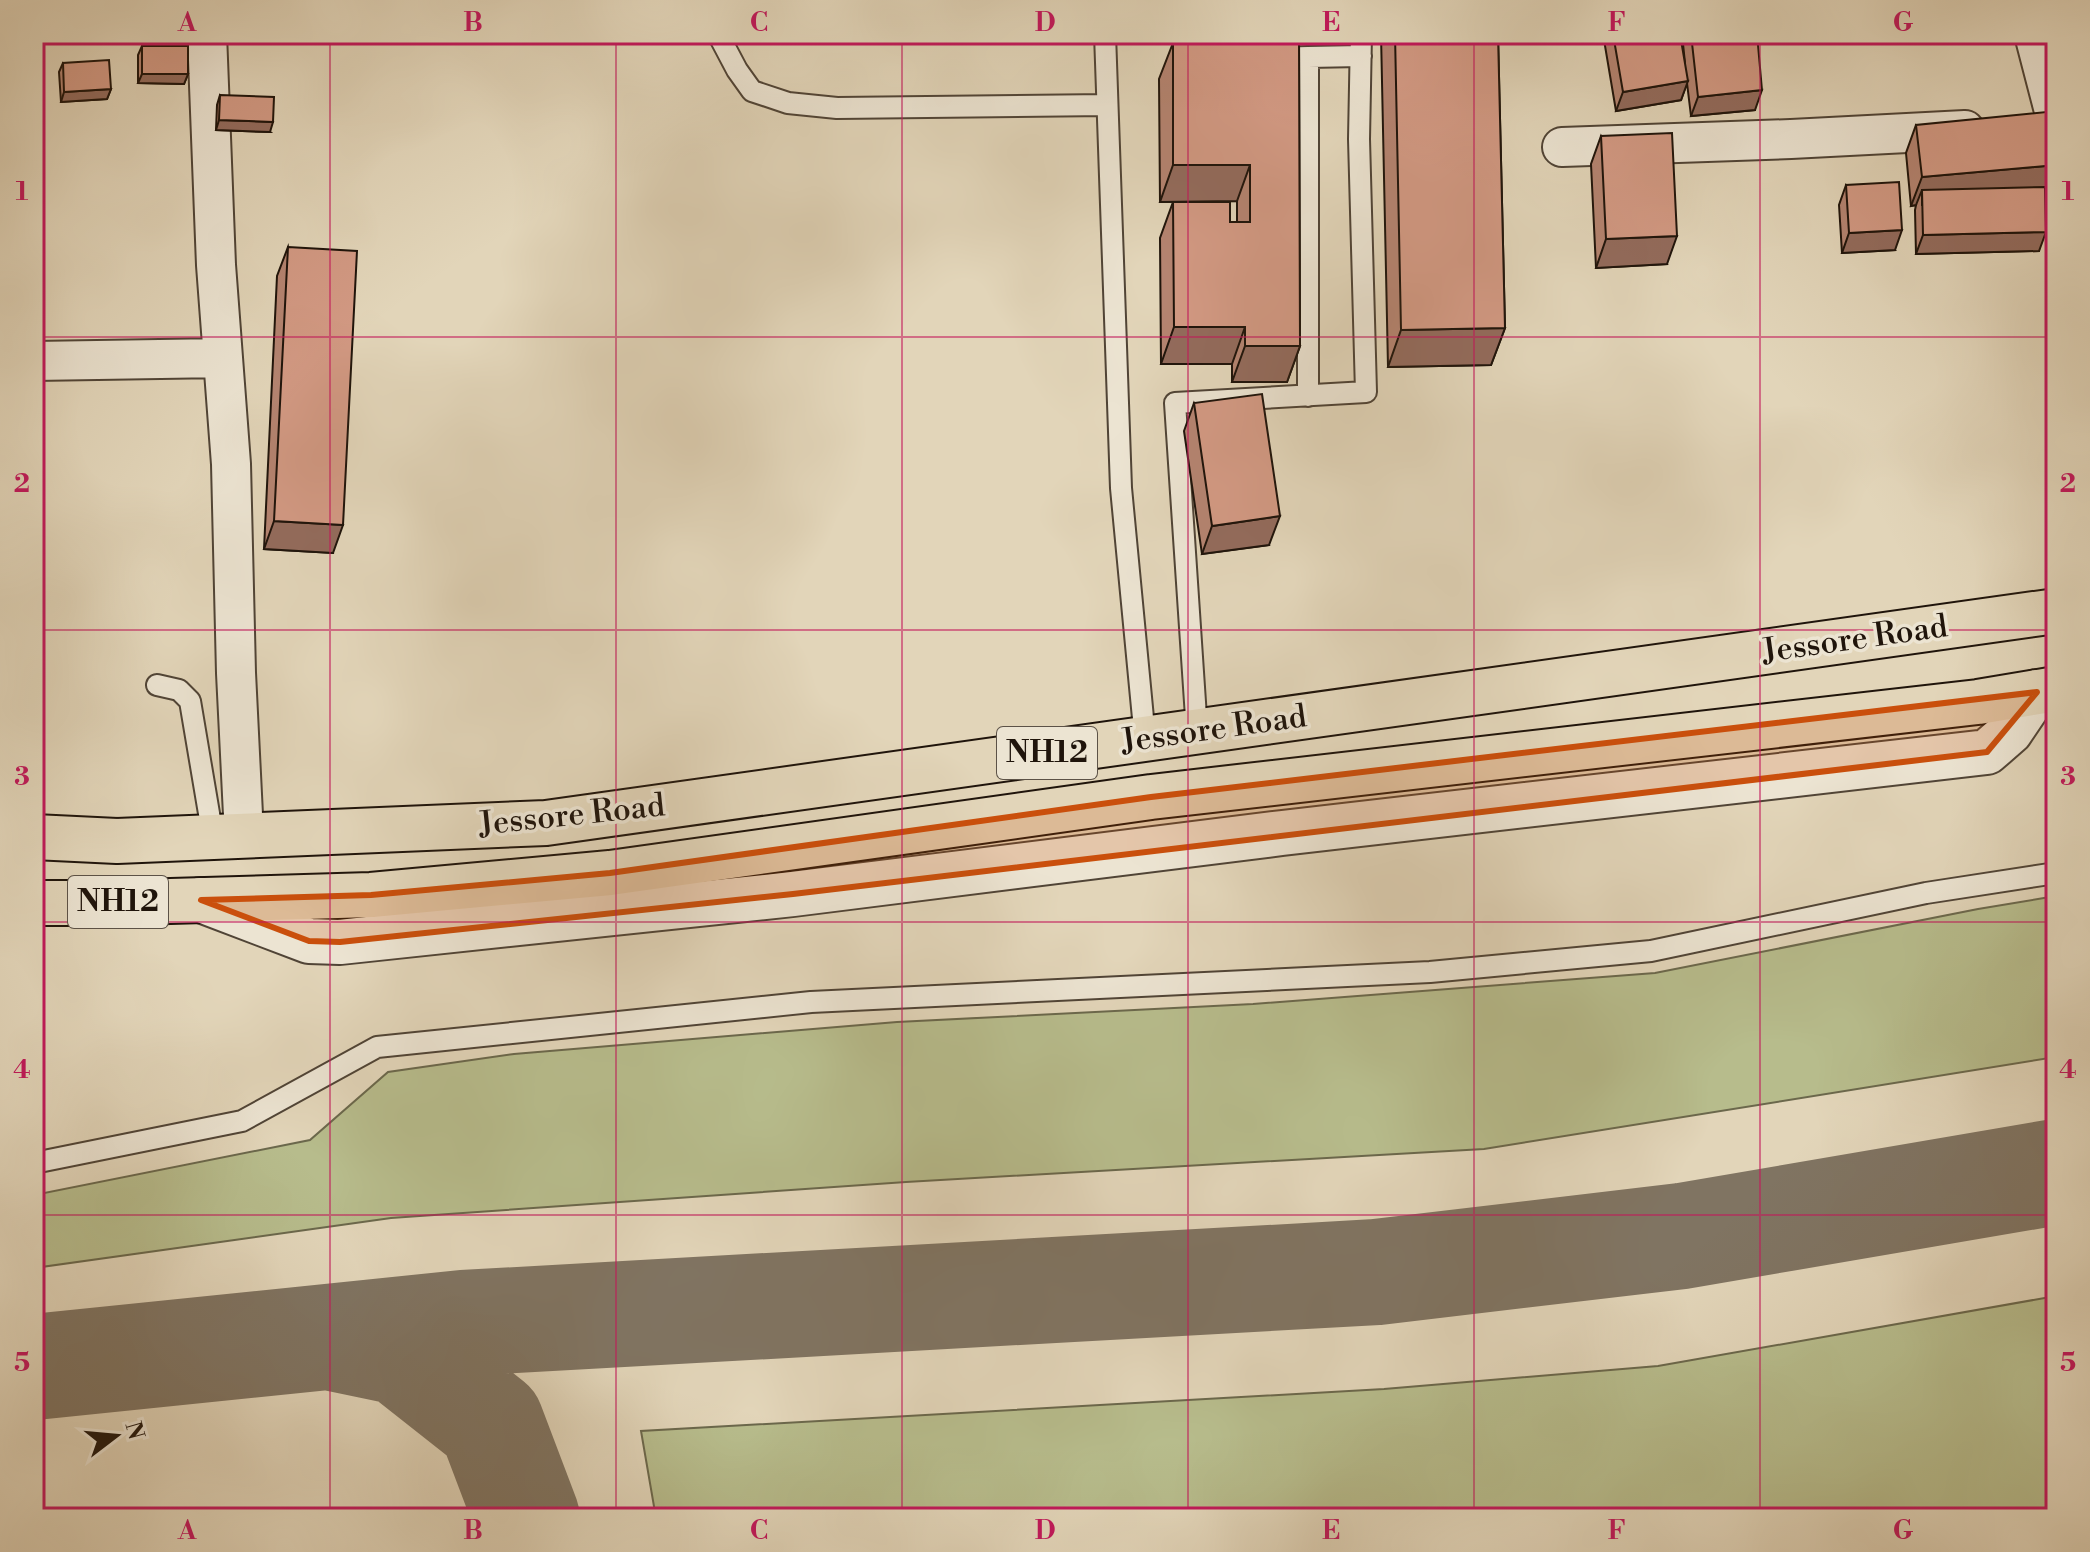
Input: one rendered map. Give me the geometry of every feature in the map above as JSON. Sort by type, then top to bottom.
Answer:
[{"type":"highway","name":"Jessore Road","points":[[34,837],[117,841],[546,823],[2056,611]]},
{"type":"highway","name":"NH12","points":[[34,903],[371,895],[610,873],[1151,797],[1978,702],[2047,690]]},
{"type":"street","points":[[207,34],[216,265],[231,464],[236,673],[229,836]]},
{"type":"street","points":[[1562,147],[1791,139],[2033,122],[2037,34]]},
{"type":"street","points":[[34,361],[223,358]]},
{"type":"lane","points":[[718,34],[752,91],[788,103],[837,108],[1107,105]]},
{"type":"lane","points":[[1105,34],[1121,488],[1145,739]]},
{"type":"lane","points":[[1197,732],[1175,403],[1366,392],[1359,139],[1361,34]]},
{"type":"lane","points":[[1262,58],[1361,56]]},
{"type":"lane","points":[[1308,57],[1308,396]]},
{"type":"lane","points":[[157,685],[179,690],[190,701],[229,836]]},
{"type":"lane","points":[[34,1163],[242,1121],[377,1047],[811,1002],[1430,972],[1651,951],[1926,893],[2056,873]]},
{"type":"highlighted area","points":[[2037,692],[1987,752],[793,894],[340,942],[309,941],[201,900],[371,895],[610,873],[1151,797]]},
{"type":"green space","points":[[2056,896],[2056,1057],[1484,1149],[906,1182],[391,1218],[34,1268],[34,1195],[310,1140],[388,1072],[514,1054],[897,1022],[1253,1004],[1655,973]]},
{"type":"green space","points":[[2056,1296],[2056,1518],[656,1518],[641,1431],[1384,1389],[1658,1366]]},
{"type":"green space","points":[[157,1508],[251,1518],[34,1518],[34,1513]]},
{"type":"building","points":[[1250,34],[1299,34],[1300,346],[1245,346],[1245,327],[1174,327],[1173,202],[1230,202],[1230,222],[1250,222],[1250,165],[1173,165],[1173,43],[1250,42]]},
{"type":"building","points":[[1395,34],[1498,34],[1505,328],[1401,330]]},
{"type":"building","points":[[1613,34],[1680,34],[1688,81],[1623,92]]},
{"type":"building","points":[[1691,34],[1757,34],[1762,90],[1698,97]]},
{"type":"building","points":[[142,46],[188,46],[188,74],[142,74]]},
{"type":"building","points":[[109,60],[111,89],[64,92],[63,63]]},
{"type":"building","points":[[220,95],[274,97],[273,122],[219,120]]},
{"type":"building","points":[[2056,111],[2056,165],[1922,177],[1916,125]]},
{"type":"building","points":[[1672,133],[1677,236],[1606,239],[1601,136]]},
{"type":"building","points":[[1899,182],[1902,230],[1849,233],[1846,185]]},
{"type":"building","points":[[2045,187],[2046,232],[1923,235],[1922,190]]},
{"type":"building","points":[[288,247],[357,251],[343,525],[274,521]]},
{"type":"building","points":[[1262,394],[1280,516],[1212,526],[1194,403]]},
{"type":"taxiway","points":[[34,1367],[463,1323],[1377,1272],[1682,1236],[2056,1172]]},
{"type":"taxiway","points":[[329,1337],[401,1352],[491,1423],[527,1518]]}]
